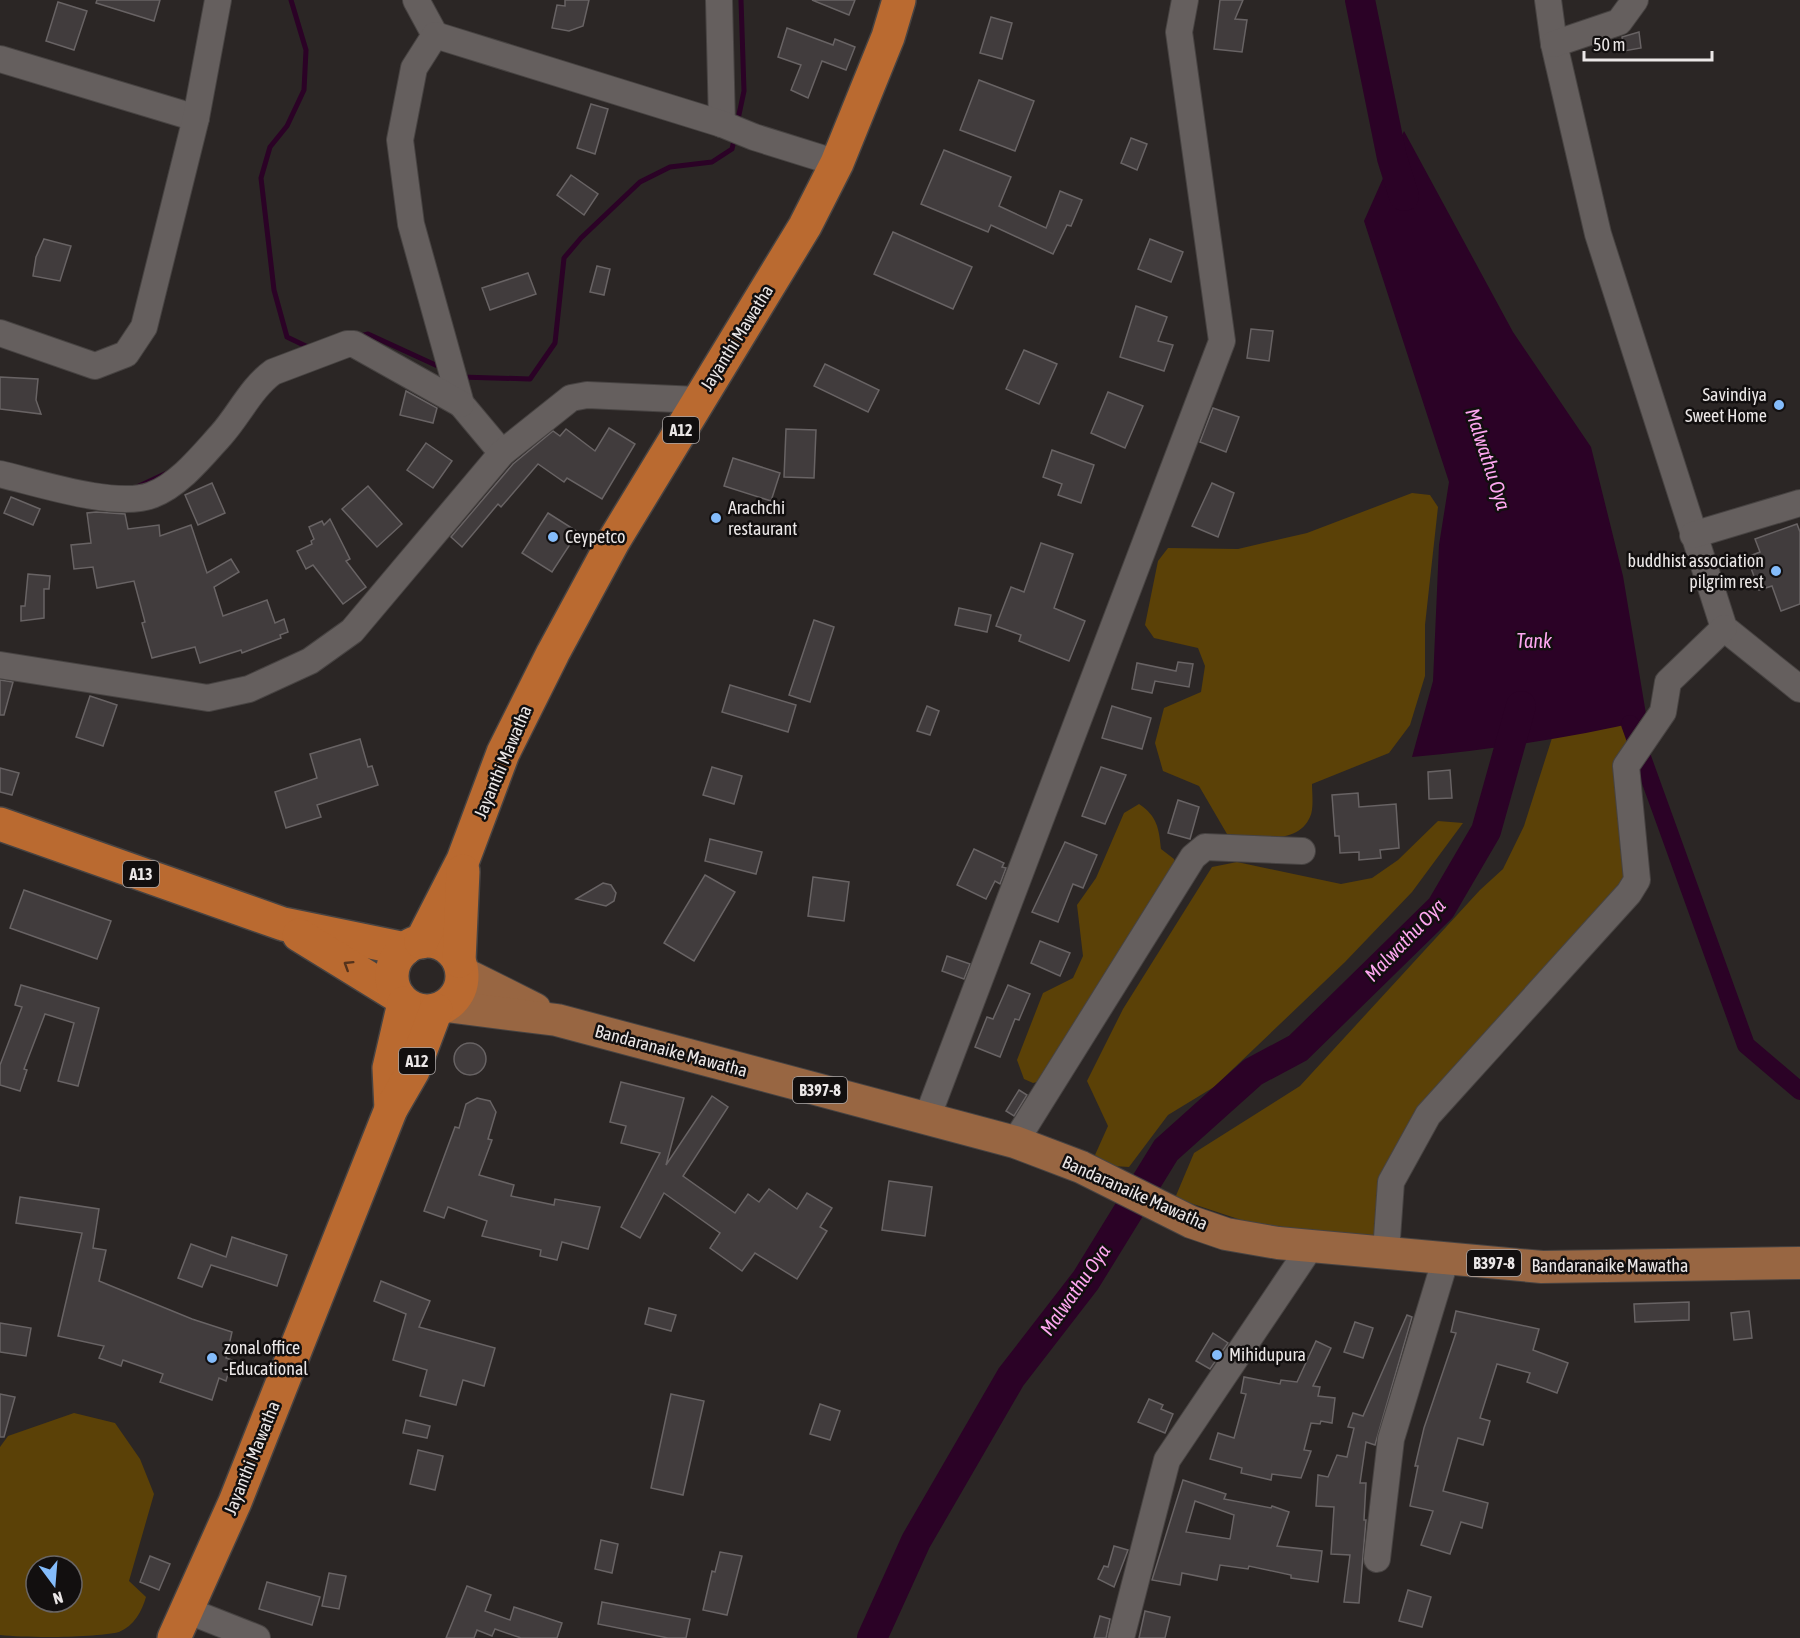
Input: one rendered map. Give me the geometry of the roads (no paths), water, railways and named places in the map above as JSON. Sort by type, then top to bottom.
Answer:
[{"type":"highway","name":"Jayanthi Mawatha","points":[[413,945],[463,860],[503,753],[553,652],[613,542],[781,267],[837,163],[888,37],[899,0]]},
{"type":"highway","name":"A13","points":[[0,824],[283,924],[413,945]]},
{"type":"highway","name":"Jayanthi Mawatha","points":[[461,967],[463,860]]},
{"type":"highway","name":"A13","points":[[283,924],[401,1000]]},
{"type":"highway","points":[[413,945],[444,945],[461,967],[459,992],[441,1008],[425,1012],[401,1000],[393,985],[392,971],[396,959],[413,945]]},
{"type":"highway","name":"Jayanthi Mawatha","points":[[391,1109],[389,1068],[401,1000]]},
{"type":"highway","name":"Jayanthi Mawatha","points":[[180,1624],[239,1491],[391,1109],[413,1071],[441,1008]]},
{"type":"main road","name":"Bandaranaike Mawatha","points":[[461,967],[557,1020]]},
{"type":"main road","name":"Bandaranaike Mawatha","points":[[441,1008],[557,1020],[1015,1142],[1081,1167],[1191,1222],[1226,1234],[1311,1246],[1542,1267],[1800,1263]]},
{"type":"street","points":[[0,333],[95,366],[126,354],[144,327],[196,118],[218,0]]},
{"type":"street","points":[[416,0],[435,35],[726,125],[754,137],[837,163]]},
{"type":"street","points":[[719,0],[726,125]]},
{"type":"street","points":[[927,1118],[1222,341],[1179,32],[1185,0]]},
{"type":"street","points":[[1548,0],[1554,44],[1598,234],[1692,535],[1724,628],[1800,690]]},
{"type":"street","points":[[1554,44],[1619,22],[1635,0]]},
{"type":"street","points":[[435,35],[414,68],[400,140],[411,224],[455,383],[502,453]]},
{"type":"street","points":[[0,59],[196,118]]},
{"type":"street","points":[[0,474],[113,500],[153,495],[179,478],[222,434],[262,380],[273,372],[347,344],[354,344],[455,383]]},
{"type":"street","points":[[0,665],[208,698],[249,689],[310,660],[352,631],[502,453],[571,398],[587,394],[698,400]]},
{"type":"street","points":[[1692,535],[1800,503]]},
{"type":"street","points":[[1386,1252],[1391,1182],[1428,1115],[1629,893],[1637,880],[1626,766],[1663,712],[1668,682],[1724,628]]},
{"type":"street","points":[[1015,1142],[1193,857],[1205,847],[1302,851]]},
{"type":"street","points":[[1121,1638],[1167,1460],[1311,1246]]},
{"type":"street","points":[[1377,1558],[1390,1439],[1446,1258]]},
{"type":"street","points":[[180,1624],[257,1638]]},
{"type":"water","name":"Tank","points":[[1404,131],[1513,332],[1591,447],[1623,576],[1647,720],[1530,743],[1412,757],[1433,681],[1439,545],[1449,482],[1364,221]]},
{"type":"waterway","points":[[291,0],[306,50],[304,90],[287,126],[270,147],[261,178],[274,290],[287,337],[312,349]]},
{"type":"waterway","points":[[737,124],[744,91],[741,0]]},
{"type":"waterway","name":"Malwathu Oya","points":[[1360,0],[1392,158],[1404,196]]},
{"type":"waterway","points":[[461,377],[530,379],[555,343],[564,258],[581,238],[640,182],[670,167],[712,162],[732,149],[735,136]]},
{"type":"waterway","points":[[357,337],[368,334],[442,368]]},
{"type":"waterway","points":[[137,487],[169,472]]},
{"type":"waterway","name":"Malwathu Oya","points":[[872,1638],[916,1541],[1011,1377],[1086,1280],[1166,1150],[1253,1072],[1298,1048],[1441,908],[1486,831],[1521,706]]},
{"type":"waterway","points":[[1630,724],[1746,1045],[1800,1091]]},
{"type":"place","name":"Savindiya Sweet Home","points":[[1779,405]]},
{"type":"place","name":"Arachchi restaurant","points":[[716,518]]},
{"type":"place","name":"Ceypetco","points":[[553,537]]},
{"type":"place","name":"buddhist association pilgrim rest","points":[[1776,571]]},
{"type":"place","name":"Mihidupura","points":[[1217,1355]]},
{"type":"place","name":"zonal office -Educational","points":[[212,1358]]}]
